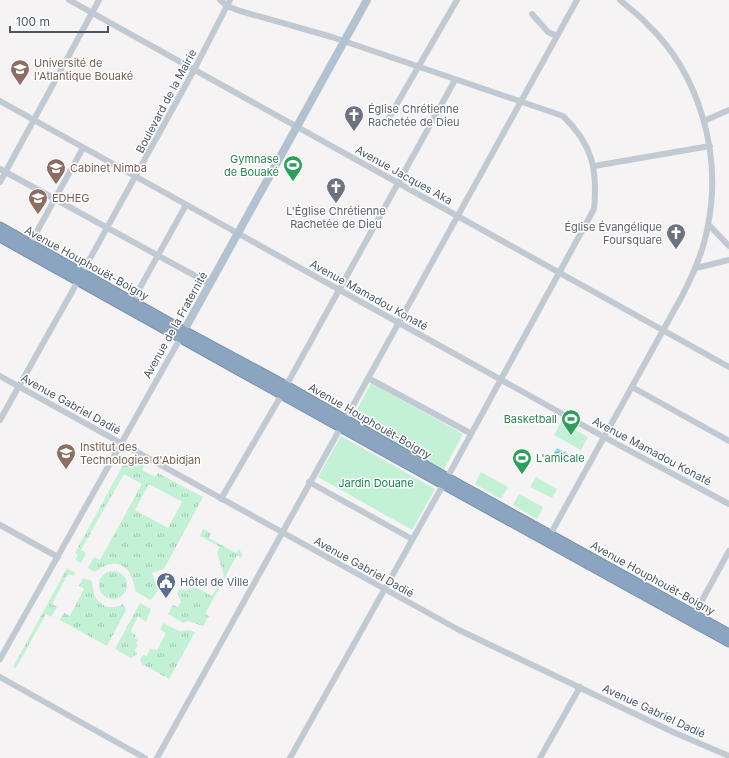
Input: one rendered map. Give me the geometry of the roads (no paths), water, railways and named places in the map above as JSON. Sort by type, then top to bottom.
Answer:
[{"type":"highway","name":"Avenue Houphouët-Boigny","points":[[0,227],[30,244],[80,277],[284,390],[729,642]]},
{"type":"highway","name":"Avenue Houphouët-Boigny","points":[[0,237],[132,302],[182,334]]},
{"type":"highway","name":"Avenue Houphouët-Boigny","points":[[445,482],[550,535],[729,634]]},
{"type":"main road","name":"Avenue de la Fraternité","points":[[182,334],[239,234],[367,0]]},
{"type":"street","name":"Avenue Jacques Aka","points":[[68,0],[729,367]]},
{"type":"street","points":[[0,182],[3,171],[34,120],[99,0]]},
{"type":"street","points":[[220,0],[345,41],[418,68],[562,116],[583,138],[594,166],[597,188],[594,209],[470,433],[445,482],[290,758]]},
{"type":"street","points":[[387,121],[457,0]]},
{"type":"street","points":[[157,758],[577,0]]},
{"type":"street","points":[[550,535],[696,268],[708,225],[713,186],[710,146],[704,121],[691,86],[672,53],[648,24],[620,0]]},
{"type":"street","name":"Boulevard de la Mairie","points":[[0,420],[108,229],[229,3]]},
{"type":"street","points":[[532,14],[548,32],[557,36]]},
{"type":"street","points":[[221,499],[284,390],[338,289],[455,80]]},
{"type":"street","name":"Avenue Mamadou Konaté","points":[[0,101],[604,437],[729,504]]},
{"type":"street","points":[[704,121],[729,110]]},
{"type":"street","points":[[594,166],[710,146]]},
{"type":"street","points":[[30,244],[83,148]]},
{"type":"street","points":[[3,171],[210,284]]},
{"type":"street","points":[[132,302],[186,205]]},
{"type":"street","points":[[708,225],[729,246]]},
{"type":"street","points":[[696,268],[729,260]]},
{"type":"street","name":"Avenue de la Fraternité","points":[[0,659],[182,334]]},
{"type":"street","name":"Avenue Gabriel Dadié","points":[[0,376],[459,630],[673,732],[729,756]]},
{"type":"street","points":[[368,378],[470,433]]},
{"type":"street","points":[[632,387],[729,441]]},
{"type":"street","points":[[309,482],[412,539]]},
{"type":"street","points":[[0,525],[58,557]]},
{"type":"street","points":[[694,615],[729,551]]},
{"type":"street","points":[[0,677],[145,758]]},
{"type":"street","points":[[540,758],[580,687]]},
{"type":"water","points":[[557,448],[572,456],[568,463],[553,455]]},
{"type":"place","name":"Université de l'Atlantique Bouaké","points":[[20,86]]},
{"type":"place","name":"Église Chrétienne Rachetée de Dieu","points":[[354,132]]},
{"type":"place","name":"Gymnase de Bouaké","points":[[293,182]]},
{"type":"place","name":"Cabinet Nimba","points":[[56,185]]},
{"type":"place","name":"L'Église Chrétienne Rachetée de Dieu","points":[[336,204]]},
{"type":"place","name":"EDHEG","points":[[38,215]]},
{"type":"place","name":"Église Évangélique Foursquare","points":[[676,250]]},
{"type":"place","name":"Basketball","points":[[571,436]]},
{"type":"place","name":"Institut des Technologies d'Abidjan","points":[[66,470]]},
{"type":"place","name":"L'amicale","points":[[522,475]]},
{"type":"place","name":"Hôtel de Ville","points":[[166,599]]},
{"type":"park label","name":"Jardin Douane","points":[[376,483]]}]
